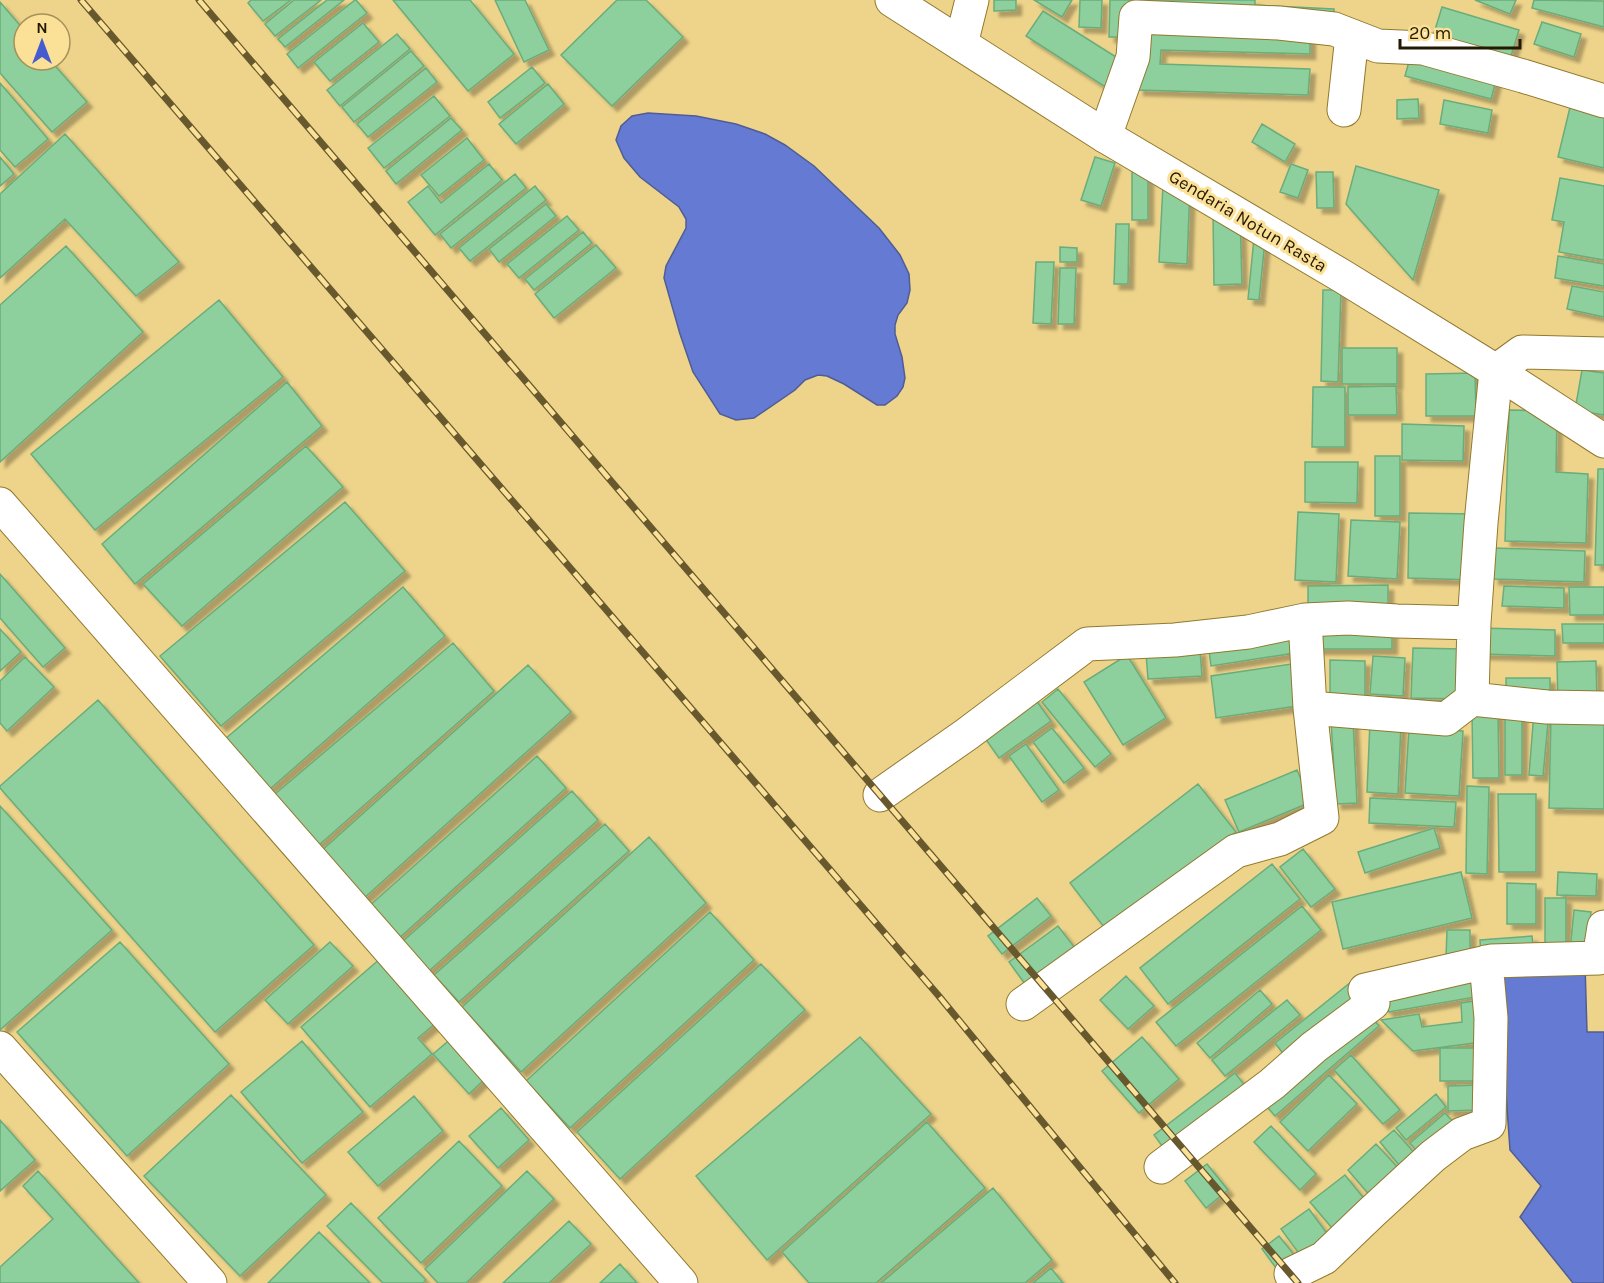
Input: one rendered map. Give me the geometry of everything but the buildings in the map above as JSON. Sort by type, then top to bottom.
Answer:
[{"type":"street","name":"Gendaria Notun Rasta","points":[[892,0],[1105,136],[1341,276],[1496,371],[1604,441]]},
{"type":"street","points":[[962,45],[972,0]]},
{"type":"street","points":[[1105,136],[1133,57],[1136,16],[1279,23],[1334,29],[1378,46],[1423,48],[1604,101]]},
{"type":"street","points":[[1344,110],[1352,36]]},
{"type":"street","points":[[1472,699],[1474,623],[1481,523],[1496,371],[1522,352],[1604,354]]},
{"type":"street","points":[[0,504],[681,1283]]},
{"type":"street","points":[[880,795],[967,734],[1087,644],[1238,634],[1305,620],[1348,618],[1474,623]]},
{"type":"street","points":[[1023,1004],[1236,851],[1280,839],[1322,818],[1310,708],[1305,620]]},
{"type":"street","points":[[1310,708],[1446,719],[1472,699],[1546,707],[1604,708]]},
{"type":"street","points":[[1161,1167],[1272,1084],[1314,1047],[1373,1003],[1365,990],[1486,962],[1599,958],[1604,927]]},
{"type":"street","points":[[1291,1274],[1324,1258],[1433,1156],[1462,1134],[1489,1124],[1491,1018],[1486,962]]},
{"type":"street","points":[[0,1048],[210,1283]]},
{"type":"water","points":[[648,113],[696,116],[736,124],[765,134],[814,166],[879,228],[900,255],[909,274],[910,290],[907,303],[898,315],[895,325],[905,378],[903,387],[897,396],[885,405],[877,405],[844,384],[827,376],[818,375],[805,380],[795,390],[754,418],[736,420],[720,414],[693,372],[664,278],[666,266],[686,228],[686,219],[679,207],[640,177],[624,158],[616,140],[621,126],[632,116]]},
{"type":"water","points":[[1585,964],[1587,1032],[1604,1032],[1604,1283],[1573,1283],[1520,1217],[1541,1186],[1510,1150],[1497,966]]},
{"type":"railway","points":[[81,0],[938,995],[1175,1283]]},
{"type":"railway","points":[[199,0],[1298,1283]]}]
